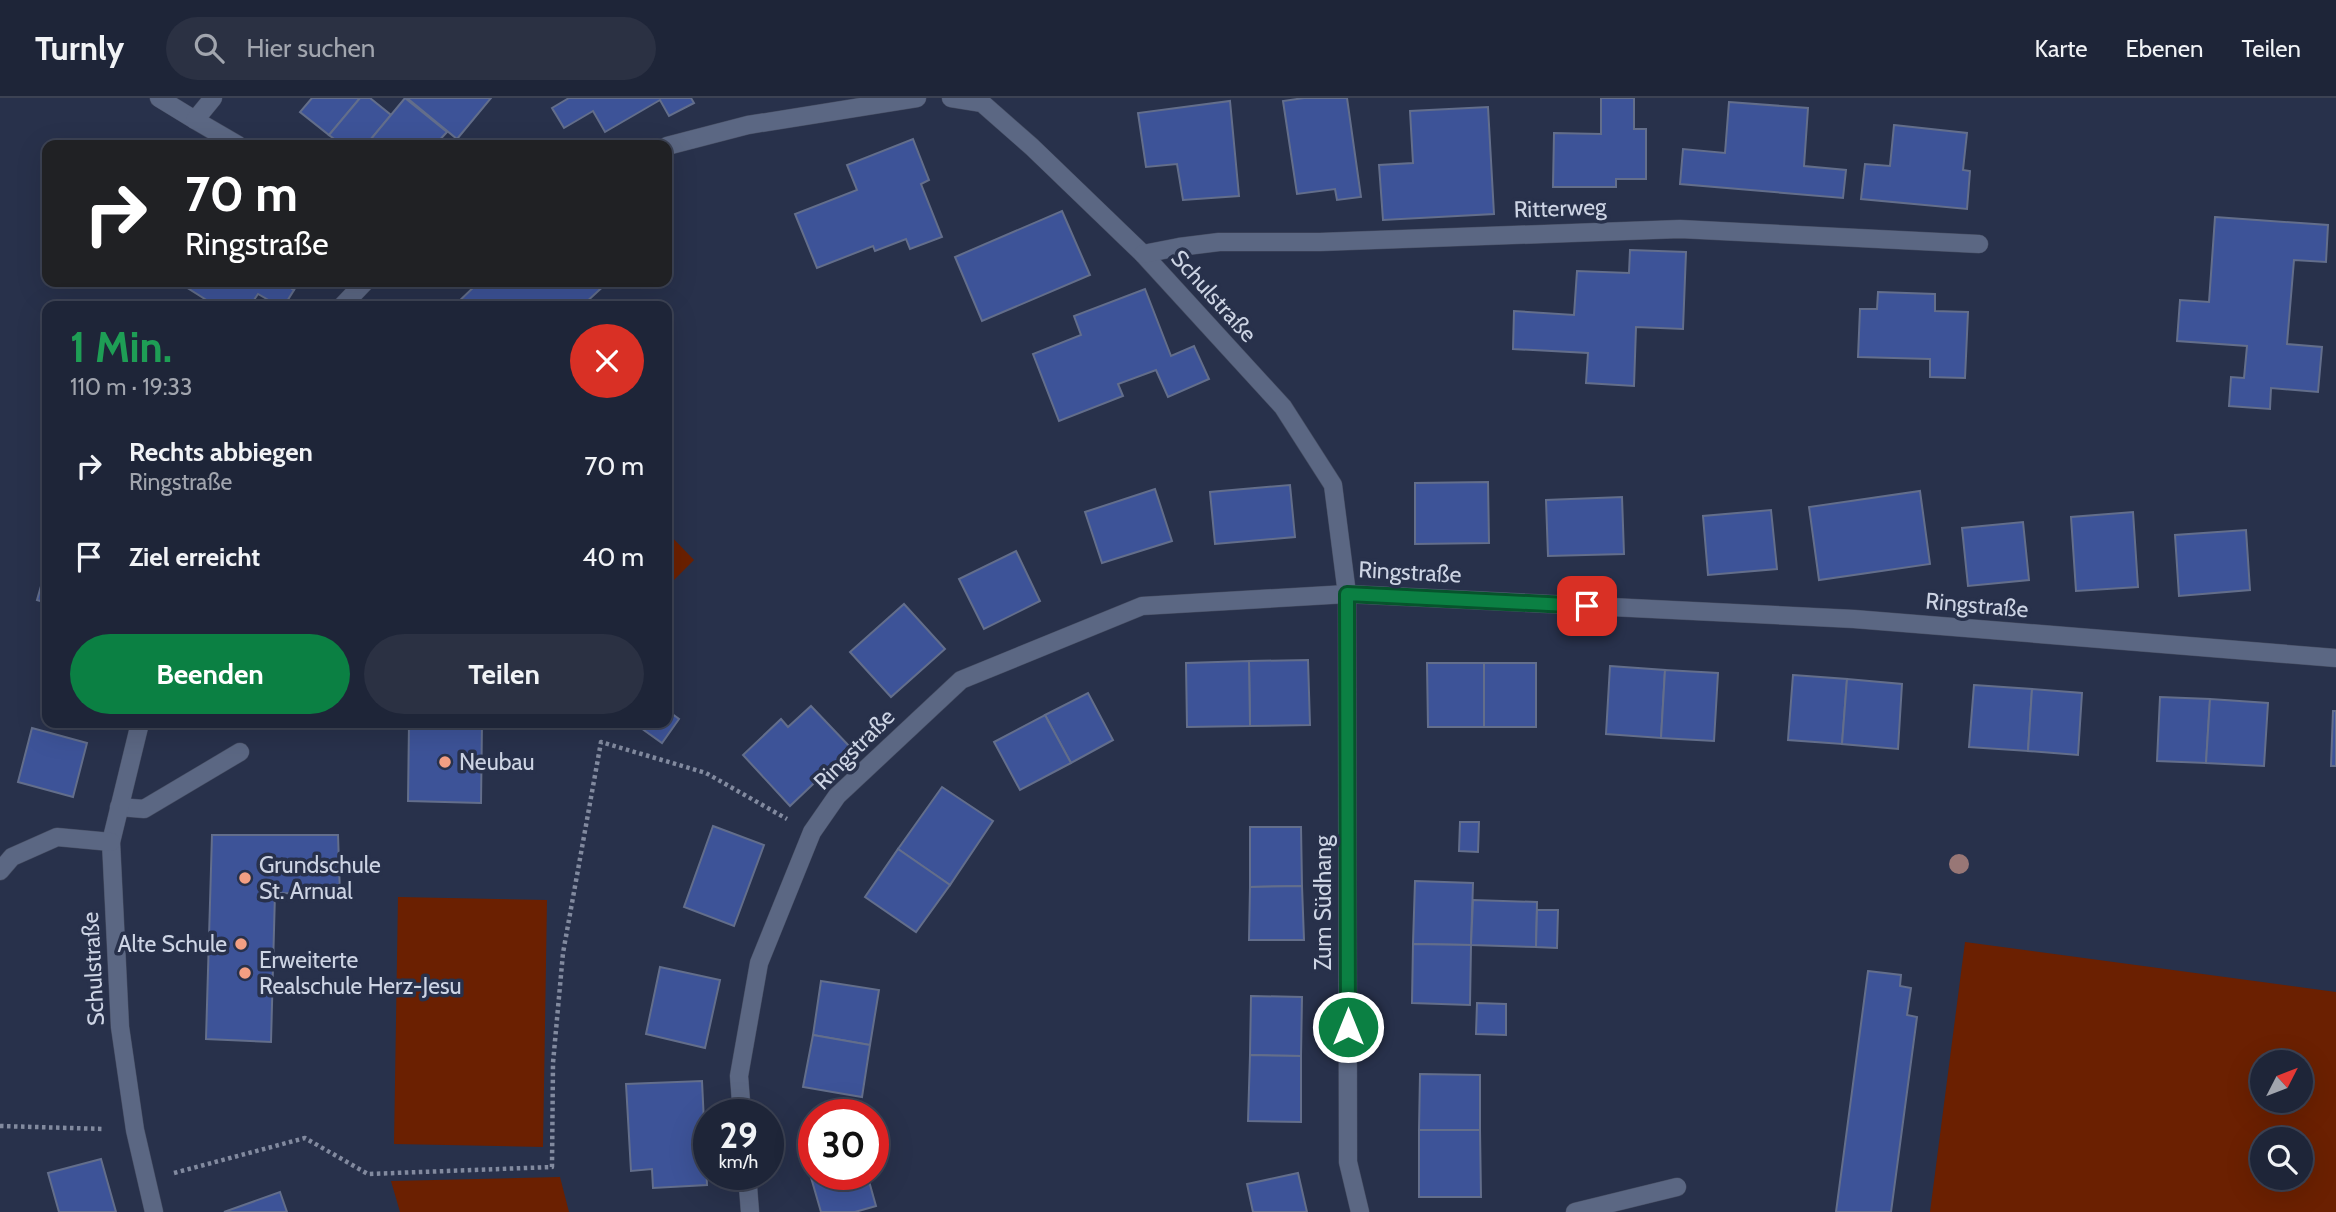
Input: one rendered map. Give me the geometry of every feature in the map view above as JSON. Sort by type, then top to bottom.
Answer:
[{"type":"street","points":[[159,98],[229,140]]},
{"type":"street","points":[[195,120],[213,98]]},
{"type":"street","points":[[672,145],[748,125],[917,98]]},
{"type":"street","name":"Schulstraße","points":[[951,98],[982,103],[1032,147],[1143,254],[1283,407],[1333,485],[1347,594]]},
{"type":"street","name":"Ritterweg","points":[[1143,254],[1219,242],[1320,242],[1680,229],[1979,244]]},
{"type":"street","points":[[347,301],[360,287]]},
{"type":"street","name":"Ringstraße","points":[[741,1099],[739,1076],[759,963],[812,832],[837,796],[961,680],[1142,606],[1347,594],[1854,619],[2336,658]]},
{"type":"street","name":"Zum Südhang","points":[[1347,594],[1348,1162],[1360,1212]]},
{"type":"street","name":"Schulstraße","points":[[139,728],[111,842],[120,1027],[135,1130],[154,1212]]},
{"type":"street","points":[[119,807],[144,809],[240,752]]},
{"type":"street","points":[[0,871],[12,857],[57,837],[111,842]]},
{"type":"street","points":[[1575,1212],[1677,1187]]},
{"type":"street","points":[[748,1190],[750,1212]]},
{"type":"path","points":[[147,1181],[305,1138],[368,1174],[552,1167],[553,1063],[563,953],[601,742],[706,773],[812,832]]},
{"type":"path","points":[[0,1126],[135,1130]]},
{"type":"shaded area","points":[[672,537],[694,560],[672,582]]},
{"type":"shaded area","points":[[398,897],[547,900],[543,1147],[394,1144]]},
{"type":"shaded area","points":[[1965,942],[2336,992],[2336,1212],[1930,1212]]},
{"type":"shaded area","points":[[560,1177],[569,1212],[400,1212],[391,1181]]},
{"type":"building","points":[[312,98],[360,98],[329,135],[300,112]]},
{"type":"building","points":[[360,98],[370,98],[391,115],[370,140],[336,140],[329,135]]},
{"type":"building","points":[[405,98],[447,132],[440,140],[370,140]]},
{"type":"building","points":[[407,98],[491,98],[457,139]]},
{"type":"building","points":[[569,98],[691,98],[694,103],[669,116],[660,100],[605,132],[593,111],[564,128],[552,108]]},
{"type":"building","points":[[1347,98],[1361,197],[1337,200],[1335,189],[1297,194],[1283,101]]},
{"type":"building","points":[[1601,98],[1634,98],[1634,129],[1646,129],[1646,179],[1616,179],[1616,187],[1553,187],[1554,133],[1601,134]]},
{"type":"building","points":[[1230,101],[1239,196],[1183,200],[1177,164],[1146,167],[1138,113]]},
{"type":"building","points":[[1729,102],[1808,108],[1804,166],[1846,170],[1843,198],[1680,184],[1683,149],[1725,153]]},
{"type":"building","points":[[1488,107],[1494,214],[1383,220],[1379,165],[1413,163],[1410,111]]},
{"type":"building","points":[[1894,125],[1967,133],[1963,170],[1970,171],[1967,209],[1861,199],[1865,164],[1890,166]]},
{"type":"building","points":[[913,139],[929,180],[921,184],[942,237],[910,249],[906,239],[875,251],[873,246],[817,268],[795,214],[857,190],[847,165]]},
{"type":"building","points":[[1062,211],[1090,275],[982,321],[955,257]]},
{"type":"building","points":[[2215,217],[2328,225],[2326,262],[2294,260],[2287,344],[2322,347],[2318,392],[2271,388],[2270,409],[2229,406],[2231,377],[2244,378],[2247,346],[2177,341],[2180,300],[2209,302]]},
{"type":"building","points":[[1630,250],[1686,252],[1683,329],[1636,327],[1634,386],[1586,383],[1588,353],[1513,349],[1514,311],[1574,315],[1577,271],[1629,273]]},
{"type":"building","points":[[186,287],[289,287],[294,290],[287,301],[270,301],[258,294],[253,301],[208,301]]},
{"type":"building","points":[[474,287],[603,287],[587,301],[459,301]]},
{"type":"building","points":[[1145,289],[1171,356],[1194,346],[1209,379],[1168,397],[1156,370],[1118,384],[1123,396],[1059,421],[1033,354],[1081,335],[1074,316]]},
{"type":"building","points":[[1878,292],[1935,294],[1935,311],[1968,312],[1965,378],[1930,377],[1930,359],[1858,357],[1860,309],[1877,309]]},
{"type":"building","points":[[1488,482],[1489,543],[1415,544],[1415,483]]},
{"type":"building","points":[[1290,485],[1295,537],[1215,544],[1210,492]]},
{"type":"building","points":[[1155,489],[1172,541],[1102,563],[1085,512]]},
{"type":"building","points":[[1920,491],[1930,564],[1819,580],[1809,507]]},
{"type":"building","points":[[1622,497],[1624,554],[1548,556],[1546,500]]},
{"type":"building","points":[[1771,510],[1777,569],[1708,575],[1703,516]]},
{"type":"building","points":[[2133,512],[2138,587],[2076,591],[2071,517]]},
{"type":"building","points":[[2023,522],[2029,580],[1968,586],[1962,528]]},
{"type":"building","points":[[2246,530],[2250,590],[2179,596],[2175,535]]},
{"type":"building","points":[[1016,551],[1040,601],[984,629],[959,579]]},
{"type":"building","points":[[42,582],[42,602],[37,600]]},
{"type":"building","points":[[904,604],[945,649],[891,697],[850,652]]},
{"type":"building","points":[[1308,660],[1310,725],[1250,726],[1249,661]]},
{"type":"building","points":[[1249,661],[1250,726],[1187,727],[1186,663]]},
{"type":"building","points":[[1427,663],[1484,663],[1484,727],[1428,727]]},
{"type":"building","points":[[1484,663],[1536,663],[1536,727],[1484,727]]},
{"type":"building","points":[[1610,666],[1665,670],[1661,738],[1606,734]]},
{"type":"building","points":[[1665,670],[1718,673],[1714,741],[1661,738]]},
{"type":"building","points":[[1793,675],[1847,679],[1842,744],[1788,740]]},
{"type":"building","points":[[1847,679],[1902,684],[1898,749],[1842,744]]},
{"type":"building","points":[[1974,685],[2032,689],[2028,751],[1969,747]]},
{"type":"building","points":[[2032,689],[2082,693],[2078,755],[2028,751]]},
{"type":"building","points":[[1088,693],[1113,740],[1071,763],[1045,715]]},
{"type":"building","points":[[2160,697],[2210,699],[2206,763],[2157,761]]},
{"type":"building","points":[[2210,699],[2268,703],[2264,766],[2206,763]]},
{"type":"building","points":[[811,706],[851,748],[790,806],[743,755],[781,719],[788,727]]},
{"type":"building","points":[[2333,711],[2336,711],[2336,766],[2331,766]]},
{"type":"building","points":[[672,714],[679,719],[662,743],[641,728],[672,728]]},
{"type":"building","points":[[1045,715],[1071,763],[1020,790],[994,742]]},
{"type":"building","points":[[32,728],[87,743],[73,797],[18,782]]},
{"type":"building","name":"Neubau","points":[[409,728],[482,728],[481,803],[408,801]]},
{"type":"building","points":[[942,787],[993,821],[950,885],[898,849]]},
{"type":"building","points":[[1460,822],[1479,822],[1478,852],[1459,851]]},
{"type":"building","points":[[713,826],[764,845],[734,926],[684,907]]},
{"type":"building","points":[[1250,827],[1301,827],[1302,886],[1250,887]]},
{"type":"building","name":"Alte Schule","points":[[212,835],[338,835],[340,894],[275,893],[271,1042],[206,1039]]},
{"type":"building","points":[[898,849],[950,885],[916,932],[865,897]]},
{"type":"building","points":[[1415,881],[1473,883],[1471,945],[1413,944]]},
{"type":"building","points":[[1302,886],[1304,940],[1249,940],[1250,887]]},
{"type":"building","points":[[1473,900],[1537,902],[1536,947],[1471,945]]},
{"type":"building","points":[[1537,910],[1558,910],[1557,948],[1536,947]]},
{"type":"building","points":[[1413,944],[1471,945],[1470,1005],[1412,1003]]},
{"type":"building","points":[[660,967],[720,980],[705,1048],[646,1034]]},
{"type":"building","points":[[1868,971],[1901,975],[1900,986],[1911,988],[1907,1015],[1917,1017],[1891,1212],[1836,1212]]},
{"type":"building","points":[[821,981],[879,990],[870,1045],[813,1035]]},
{"type":"building","points":[[1251,996],[1302,997],[1301,1056],[1250,1055]]},
{"type":"building","points":[[1477,1003],[1506,1004],[1506,1035],[1476,1034]]},
{"type":"building","points":[[813,1035],[870,1045],[862,1097],[803,1087]]},
{"type":"building","points":[[1250,1055],[1301,1056],[1301,1122],[1248,1121]]},
{"type":"building","points":[[1420,1074],[1480,1075],[1480,1130],[1419,1130]]},
{"type":"building","points":[[702,1081],[703,1099],[693,1099],[693,1186],[653,1188],[652,1169],[631,1171],[626,1084]]},
{"type":"building","points":[[1419,1130],[1480,1130],[1481,1197],[1419,1197]]},
{"type":"building","points":[[101,1159],[116,1212],[59,1212],[48,1173]]},
{"type":"building","points":[[1298,1173],[1307,1212],[1253,1212],[1247,1184]]},
{"type":"building","points":[[815,1190],[872,1190],[876,1206],[855,1212],[821,1212]]},
{"type":"building","points":[[280,1192],[287,1212],[224,1212]]},
{"type":"place","name":"Neubau","points":[[445,762]]},
{"type":"place","name":"Grundschule St. Arnual","points":[[245,878]]},
{"type":"place","name":"Alte Schule","points":[[241,944]]},
{"type":"place","name":"Erweiterte Realschule Herz-Jesu","points":[[245,973]]},
{"type":"route","points":[[1348,1027],[1347,594],[1587,606]]}]
